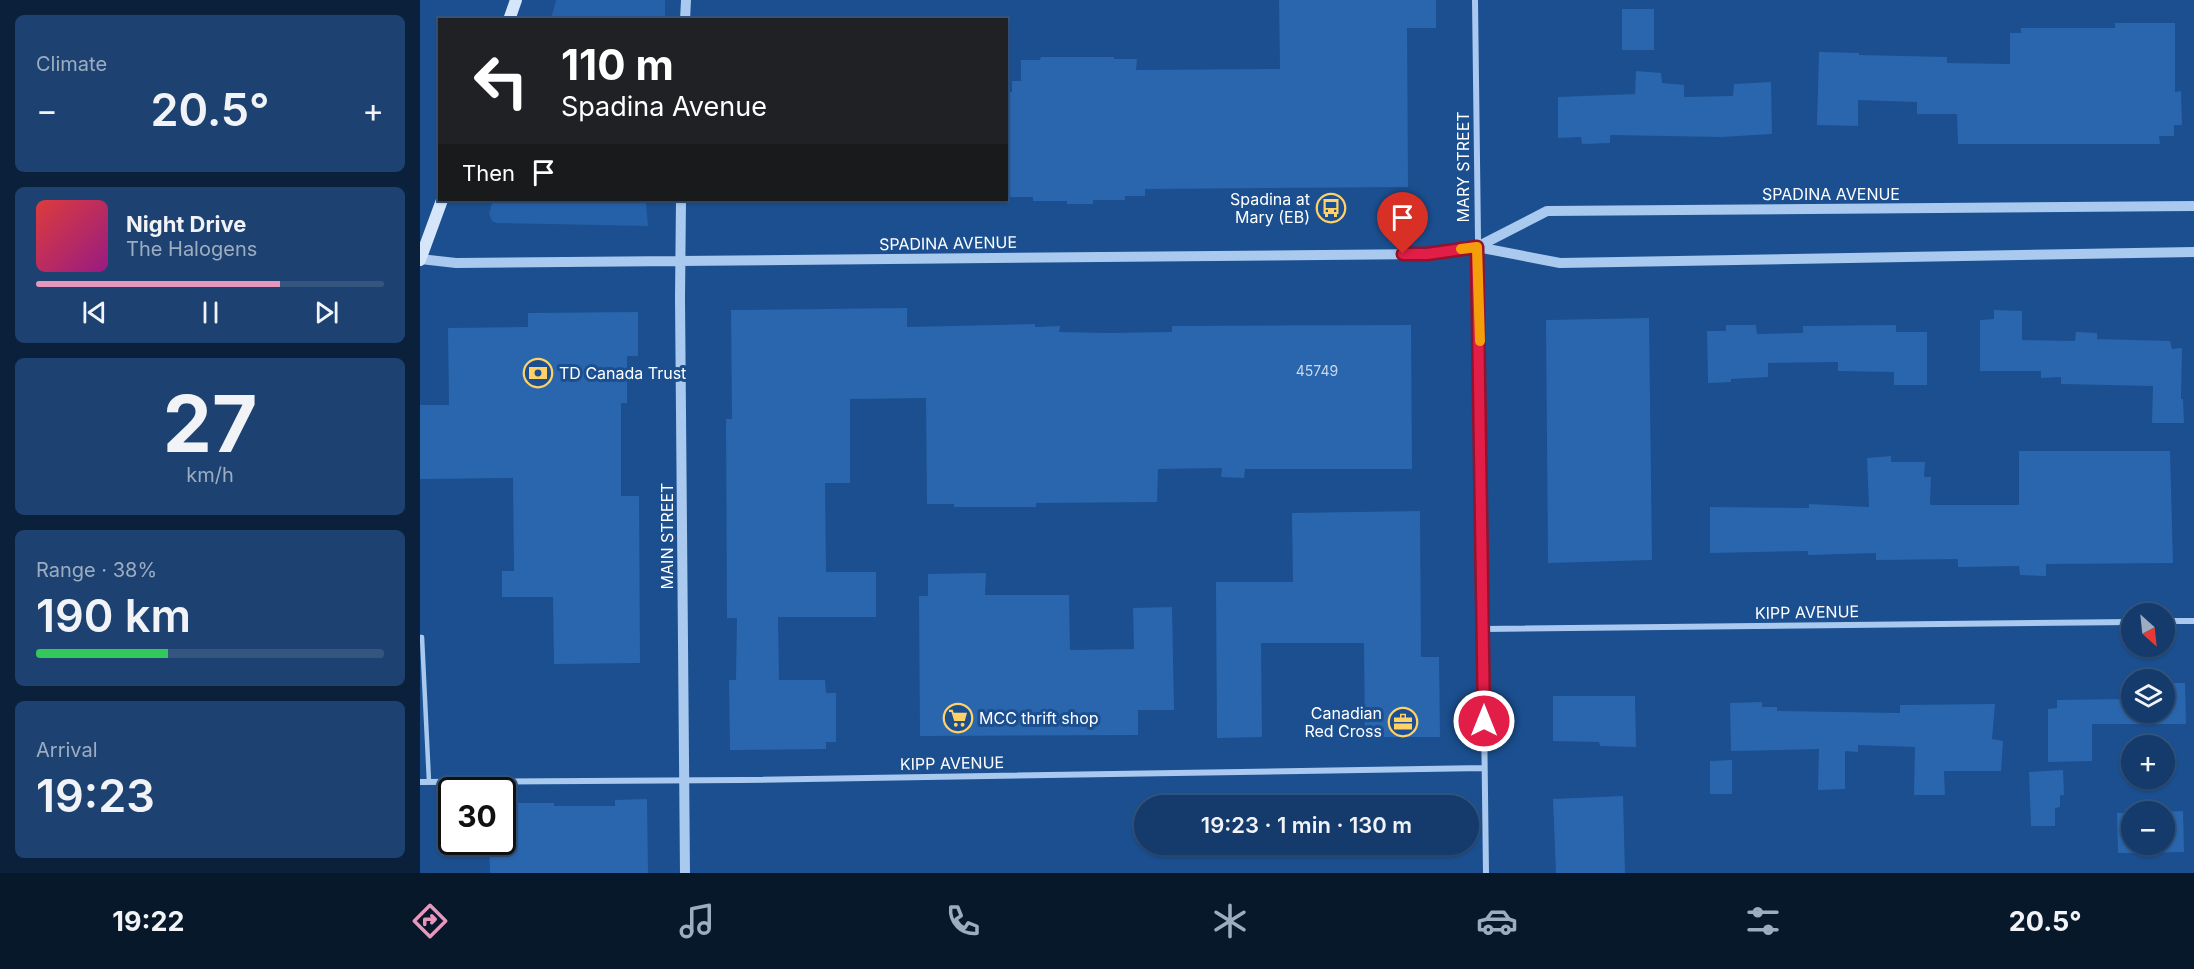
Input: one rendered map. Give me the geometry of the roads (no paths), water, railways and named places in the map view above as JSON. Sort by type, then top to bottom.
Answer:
[{"type":"main road","points":[[510,18],[516,0]]},
{"type":"main road","points":[[420,260],[442,201]]},
{"type":"street","points":[[686,0],[686,18]]},
{"type":"street","name":"MARY STREET","points":[[1475,0],[1486,873]]},
{"type":"street","name":"MAIN STREET","points":[[681,201],[685,873]]},
{"type":"street","name":"SPADINA AVENUE","points":[[1477,247],[1547,211],[2194,206]]},
{"type":"street","name":"SPADINA AVENUE","points":[[420,260],[456,263],[680,262],[1427,254],[1477,247],[1560,263],[2194,252]]},
{"type":"street","points":[[2175,621],[2194,621]]},
{"type":"street","name":"KIPP AVENUE","points":[[1484,629],[2121,622]]},
{"type":"street","name":"KIPP AVENUE","points":[[420,782],[1484,768]]},
{"type":"lane","points":[[420,637],[422,637],[429,782]]},
{"type":"place","name":"Spadina at Mary (EB)","points":[[1331,208]]},
{"type":"place","name":"TD Canada Trust","points":[[538,373]]},
{"type":"place","name":"MCC thrift shop","points":[[958,718]]},
{"type":"place","name":"Canadian Red Cross","points":[[1403,722]]}]
